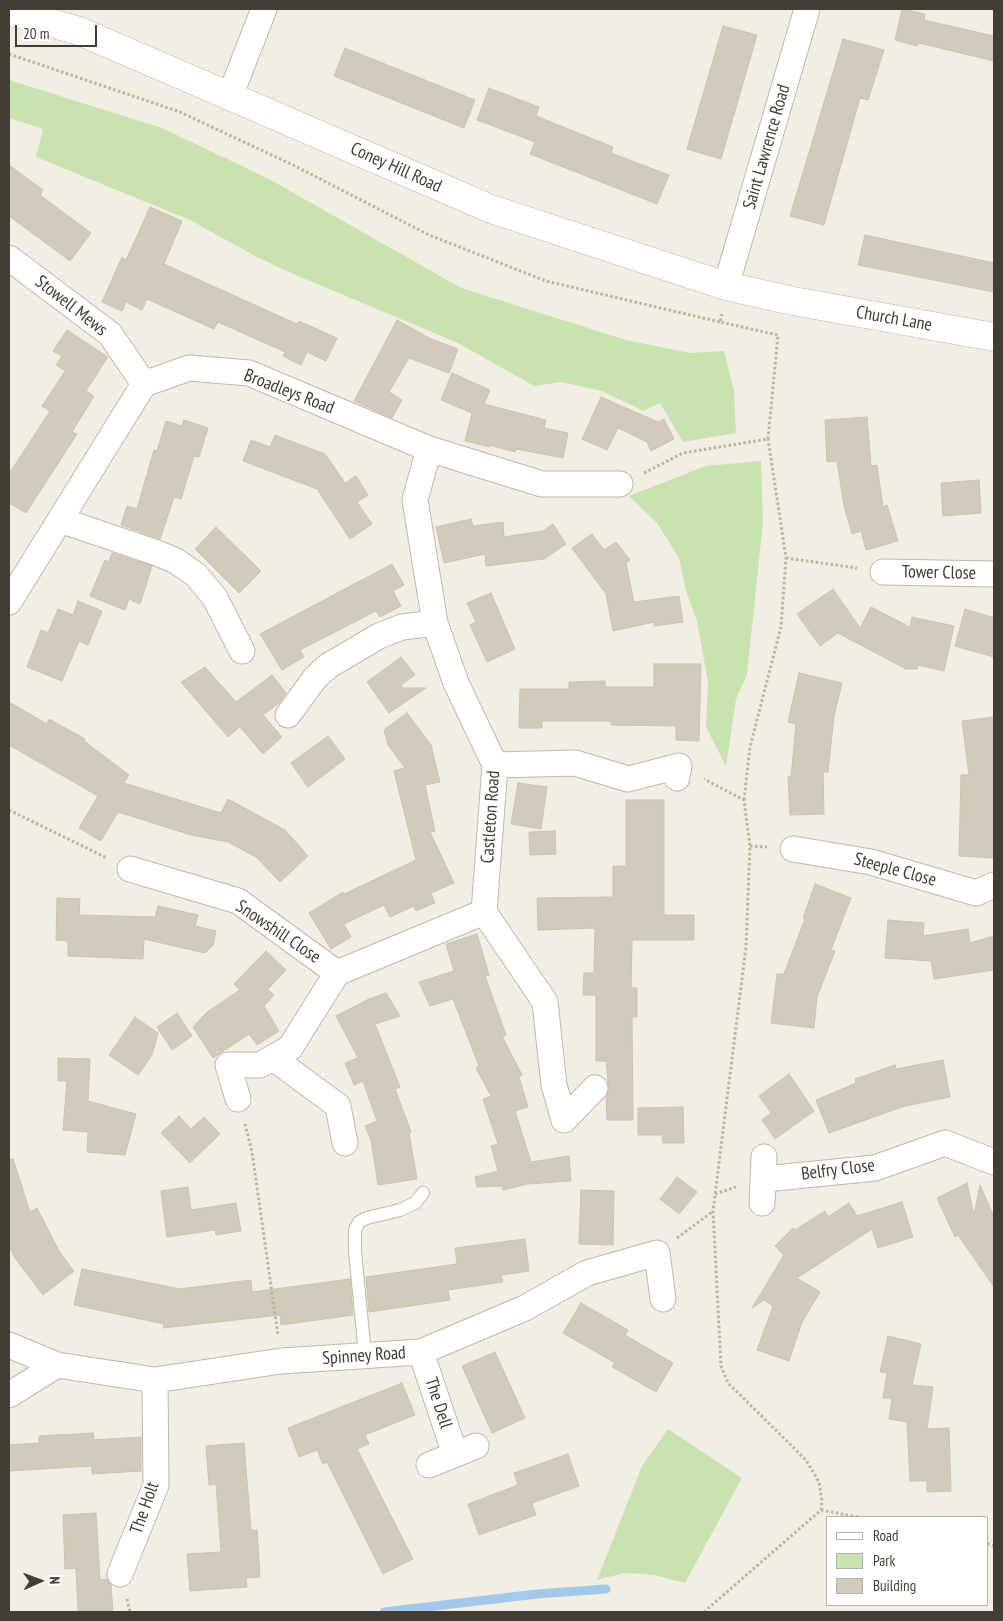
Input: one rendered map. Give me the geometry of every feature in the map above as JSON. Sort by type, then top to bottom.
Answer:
[{"type":"street","points":[[230,96],[264,9]]},
{"type":"street","name":"Saint Lawrence Road","points":[[726,286],[807,9]]},
{"type":"street","name":"Coney Hill Road","points":[[9,11],[79,31],[491,209],[726,286],[793,301]]},
{"type":"street","name":"Stowell Mews","points":[[9,258],[110,334],[144,384]]},
{"type":"street","name":"Church Lane","points":[[793,301],[994,337]]},
{"type":"street","name":"Broadleys Road","points":[[144,384],[188,368],[249,373],[429,449],[542,484],[620,484]]},
{"type":"street","points":[[9,602],[144,384]]},
{"type":"street","name":"Castleton Road","points":[[429,449],[415,500],[435,623],[456,683],[495,764],[484,912]]},
{"type":"street","points":[[60,520],[157,553],[176,561],[196,575],[215,598],[242,651]]},
{"type":"street","name":"Tower Close","points":[[883,572],[994,574]]},
{"type":"street","points":[[288,715],[315,678],[328,666],[379,636],[402,627],[435,623]]},
{"type":"street","points":[[495,764],[575,763],[628,779],[679,766],[677,778]]},
{"type":"street","name":"Steeple Close","points":[[793,849],[871,862],[976,893],[994,885]]},
{"type":"street","name":"Snowshill Close","points":[[130,869],[238,902],[337,973]]},
{"type":"street","points":[[484,912],[545,1002],[554,1086],[564,1120],[595,1088]]},
{"type":"street","name":"Snowshill Close","points":[[238,1099],[228,1065],[260,1065],[290,1048],[337,973],[484,912]]},
{"type":"street","points":[[273,1058],[338,1106],[346,1144]]},
{"type":"street","name":"Belfry Close","points":[[764,1179],[875,1168],[945,1144],[994,1162]]},
{"type":"street","points":[[657,1253],[663,1299]]},
{"type":"street","name":"Spinney Road","points":[[9,1345],[57,1365],[155,1380],[281,1361],[421,1352],[525,1308],[587,1273],[657,1253]]},
{"type":"street","name":"The Dell","points":[[421,1352],[466,1450],[429,1465]]},
{"type":"street","points":[[9,1395],[57,1365]]},
{"type":"street","name":"The Holt","points":[[120,1574],[156,1485],[155,1380]]},
{"type":"lane","points":[[365,1355],[355,1251],[355,1230],[359,1222],[367,1218],[400,1210],[415,1203],[423,1193]]},
{"type":"path","points":[[9,54],[180,112],[294,165],[429,235],[546,281],[778,335],[768,439],[786,558],[781,627],[750,747],[744,800]]},
{"type":"path","points":[[720,322],[726,286]]},
{"type":"path","points":[[620,484],[682,453],[768,439]]},
{"type":"path","points":[[786,558],[883,572]]},
{"type":"path","points":[[9,810],[130,869]]},
{"type":"path","points":[[238,1099],[252,1152],[281,1361]]},
{"type":"path","points":[[657,1253],[713,1211]]},
{"type":"path","points":[[821,1510],[853,1516]]},
{"type":"green space","points":[[9,80],[162,128],[269,179],[461,288],[626,340],[690,353],[724,351],[734,391],[736,433],[683,442],[660,403],[643,411],[602,391],[561,382],[534,386],[458,343],[291,273],[257,257],[190,220],[36,157],[43,129],[9,118]]},
{"type":"green space","points":[[761,461],[763,522],[747,674],[736,699],[726,766],[706,727],[708,682],[697,621],[686,591],[679,558],[657,523],[629,496],[706,466]]},
{"type":"green space","points":[[668,1429],[742,1478],[685,1583],[654,1575],[624,1573],[597,1580],[642,1466]]},
{"type":"building","points":[[902,9],[925,14],[924,20],[994,36],[994,61],[919,43],[917,46],[895,40]]},
{"type":"building","points":[[723,26],[757,35],[721,159],[687,149]]},
{"type":"building","points":[[843,39],[884,50],[868,100],[860,98],[824,225],[790,216]]},
{"type":"building","points":[[345,48],[475,100],[464,128],[334,76]]},
{"type":"building","points":[[489,88],[539,107],[536,116],[613,147],[611,153],[669,175],[657,204],[530,154],[535,142],[477,120]]},
{"type":"building","points":[[9,165],[43,190],[40,195],[91,233],[70,261],[9,216]]},
{"type":"building","points":[[150,207],[182,221],[164,264],[297,324],[299,321],[337,338],[326,361],[307,352],[301,365],[283,356],[285,352],[218,322],[214,329],[147,299],[142,310],[126,302],[122,311],[102,302],[122,257],[126,260]]},
{"type":"building","points":[[865,235],[994,263],[994,292],[858,265]]},
{"type":"building","points":[[397,320],[431,339],[458,349],[449,373],[409,358],[389,392],[402,400],[392,418],[354,401]]},
{"type":"building","points":[[67,330],[108,357],[86,391],[94,396],[72,432],[77,434],[26,513],[9,503],[9,474],[50,411],[42,406],[65,371],[56,365],[62,356],[53,351]]},
{"type":"building","points":[[452,373],[490,390],[484,404],[546,420],[544,428],[568,433],[563,458],[516,449],[515,452],[465,441],[472,413],[441,400]]},
{"type":"building","points":[[601,397],[658,422],[664,419],[674,439],[651,451],[647,442],[618,428],[607,450],[582,439]]},
{"type":"building","points":[[867,417],[871,466],[877,465],[883,507],[887,505],[898,541],[866,550],[861,531],[852,534],[844,506],[837,461],[827,462],[825,420]]},
{"type":"building","points":[[184,420],[208,428],[199,457],[194,456],[181,499],[174,497],[160,539],[121,525],[127,506],[137,509],[154,450],[157,451],[166,421],[182,426]]},
{"type":"building","points":[[275,435],[325,454],[345,483],[356,476],[368,495],[357,502],[372,524],[350,539],[317,489],[243,461],[251,440],[270,447]]},
{"type":"building","points":[[979,480],[981,513],[943,516],[941,483]]},
{"type":"building","points":[[471,519],[473,526],[503,522],[504,537],[543,531],[553,524],[566,544],[544,559],[486,566],[485,554],[444,563],[436,527]]},
{"type":"building","points":[[216,527],[261,571],[239,593],[195,549]]},
{"type":"building","points":[[592,534],[604,550],[616,542],[630,560],[626,563],[634,602],[679,596],[683,622],[654,626],[654,622],[613,631],[606,594],[572,548]]},
{"type":"building","points":[[112,553],[152,566],[140,604],[129,599],[125,610],[90,596],[105,560],[109,562]]},
{"type":"building","points":[[392,564],[404,585],[393,591],[401,606],[380,617],[376,611],[300,650],[304,657],[282,670],[260,634]]},
{"type":"building","points":[[833,589],[860,628],[871,607],[910,627],[912,617],[954,626],[944,671],[918,665],[917,669],[906,669],[838,633],[820,646],[797,614]]},
{"type":"building","points":[[491,593],[515,649],[487,662],[470,625],[476,622],[467,603]]},
{"type":"building","points":[[78,601],[102,611],[88,645],[79,641],[62,681],[27,667],[41,630],[48,633],[58,609],[73,615]]},
{"type":"building","points":[[965,609],[994,618],[994,657],[955,646]]},
{"type":"building","points":[[401,657],[415,675],[401,685],[403,688],[426,688],[389,713],[367,682]]},
{"type":"building","points":[[654,664],[701,664],[699,741],[676,740],[676,726],[611,725],[611,721],[542,721],[542,728],[519,728],[520,689],[569,689],[569,682],[605,681],[605,687],[654,687]]},
{"type":"building","points":[[205,667],[236,702],[272,675],[286,693],[280,702],[263,715],[282,737],[263,754],[240,727],[228,737],[181,682]]},
{"type":"building","points":[[799,673],[842,683],[834,716],[828,772],[823,772],[824,814],[790,815],[788,777],[791,777],[796,724],[788,722]]},
{"type":"building","points":[[9,702],[47,724],[49,719],[85,739],[84,741],[129,775],[124,783],[221,813],[228,799],[285,830],[308,856],[280,882],[256,857],[228,842],[191,835],[118,812],[101,841],[79,828],[98,796],[9,745]]},
{"type":"building","points":[[407,713],[431,745],[440,782],[425,785],[435,831],[430,832],[454,883],[431,893],[435,903],[416,911],[414,906],[390,917],[384,905],[344,924],[351,937],[331,949],[309,913],[343,892],[344,894],[416,860],[394,771],[405,768],[388,745],[384,730]]},
{"type":"building","points":[[994,717],[994,858],[959,856],[961,775],[969,775],[962,721]]},
{"type":"building","points":[[328,736],[345,759],[308,787],[291,763]]},
{"type":"building","points":[[518,783],[547,787],[541,829],[511,824]]},
{"type":"building","points":[[626,800],[664,800],[664,915],[694,915],[694,940],[632,940],[631,988],[637,988],[637,1017],[632,1017],[633,1120],[607,1120],[606,1096],[609,1091],[606,1061],[596,1061],[596,995],[583,995],[584,973],[594,973],[595,928],[538,930],[537,898],[613,897],[613,866],[626,866]]},
{"type":"building","points":[[555,831],[556,854],[530,855],[529,832]]},
{"type":"building","points":[[815,884],[851,898],[831,950],[835,951],[817,997],[814,1028],[771,1023],[777,974],[784,974],[805,919],[803,918]]},
{"type":"building","points":[[57,898],[80,899],[79,915],[155,917],[158,906],[198,915],[195,926],[216,931],[213,945],[205,953],[144,939],[143,959],[68,956],[68,941],[56,940]]},
{"type":"building","points":[[888,920],[924,923],[923,936],[968,929],[970,943],[994,936],[994,970],[934,979],[931,961],[885,958]]},
{"type":"building","points":[[477,934],[489,975],[485,976],[506,1035],[502,1036],[522,1075],[519,1077],[528,1107],[515,1111],[531,1162],[569,1156],[571,1181],[527,1184],[503,1190],[502,1186],[477,1187],[475,1177],[498,1171],[491,1146],[498,1144],[483,1099],[491,1096],[476,1068],[479,1066],[453,999],[430,1006],[419,982],[454,971],[446,944]]},
{"type":"building","points":[[266,951],[286,970],[268,989],[274,995],[264,1006],[279,1031],[257,1045],[249,1034],[213,1058],[193,1027],[207,1012],[240,990],[234,984]]},
{"type":"building","points":[[386,993],[400,1016],[375,1024],[400,1087],[395,1089],[411,1132],[409,1133],[417,1179],[378,1185],[371,1140],[365,1126],[377,1121],[363,1081],[354,1085],[345,1063],[358,1058],[336,1016],[369,999]]},
{"type":"building","points":[[177,1013],[192,1036],[172,1050],[157,1027]]},
{"type":"building","points":[[135,1017],[158,1033],[152,1055],[138,1075],[109,1055]]},
{"type":"building","points":[[58,1058],[90,1059],[88,1101],[136,1114],[125,1155],[87,1152],[88,1132],[63,1130],[67,1081],[58,1081]]},
{"type":"building","points":[[943,1060],[950,1097],[905,1106],[829,1133],[816,1100],[856,1083],[855,1079],[895,1065],[896,1069]]},
{"type":"building","points":[[789,1074],[814,1111],[775,1139],[762,1120],[771,1113],[759,1096]]},
{"type":"building","points":[[683,1107],[684,1143],[663,1143],[662,1135],[638,1135],[638,1108]]},
{"type":"building","points":[[179,1116],[191,1129],[204,1117],[220,1134],[190,1163],[161,1133]]},
{"type":"building","points":[[13,1159],[30,1212],[37,1208],[59,1251],[74,1271],[43,1295],[15,1258],[9,1246],[9,1160]]},
{"type":"building","points":[[677,1177],[697,1192],[679,1214],[660,1199]]},
{"type":"building","points":[[967,1183],[974,1215],[980,1185],[994,1217],[994,1287],[958,1235],[955,1237],[937,1198]]},
{"type":"building","points":[[188,1187],[191,1210],[236,1203],[241,1231],[216,1235],[215,1230],[167,1237],[161,1191]]},
{"type":"building","points":[[581,1190],[614,1191],[613,1245],[579,1244]]},
{"type":"building","points":[[902,1202],[913,1237],[878,1248],[872,1229],[797,1278],[820,1292],[802,1322],[789,1361],[757,1350],[773,1306],[764,1300],[752,1308],[784,1255],[775,1246],[793,1228],[795,1230],[825,1211],[828,1217],[849,1203],[857,1216]]},
{"type":"building","points":[[525,1239],[529,1271],[501,1275],[503,1282],[448,1290],[450,1300],[369,1312],[366,1277],[457,1264],[455,1248]]},
{"type":"building","points":[[82,1269],[180,1289],[251,1280],[252,1292],[350,1279],[353,1315],[281,1325],[280,1315],[163,1328],[164,1324],[74,1305]]},
{"type":"building","points":[[581,1303],[628,1330],[625,1335],[673,1363],[656,1392],[612,1367],[615,1363],[563,1333]]},
{"type":"building","points":[[888,1336],[921,1344],[912,1385],[933,1387],[927,1429],[949,1428],[951,1491],[927,1492],[927,1481],[910,1481],[907,1422],[889,1419],[892,1398],[883,1398],[887,1373],[880,1372]]},
{"type":"building","points":[[495,1352],[525,1418],[492,1433],[462,1366]]},
{"type":"building","points":[[402,1383],[415,1415],[365,1435],[369,1444],[357,1449],[413,1559],[383,1574],[327,1462],[323,1464],[317,1450],[299,1457],[288,1428]]},
{"type":"building","points":[[93,1433],[94,1440],[141,1437],[141,1471],[92,1474],[92,1466],[9,1471],[9,1445],[39,1443],[39,1436]]},
{"type":"building","points":[[244,1443],[251,1530],[257,1530],[260,1577],[246,1578],[247,1587],[190,1591],[187,1554],[221,1552],[216,1484],[209,1485],[206,1446]]},
{"type":"building","points":[[568,1454],[579,1486],[532,1503],[536,1515],[479,1535],[468,1504],[518,1485],[514,1473]]},
{"type":"building","points":[[96,1513],[100,1580],[107,1579],[111,1585],[113,1612],[78,1612],[76,1568],[65,1569],[63,1515]]},
{"type":"waterway","points":[[384,1612],[537,1594],[606,1589]]}]
